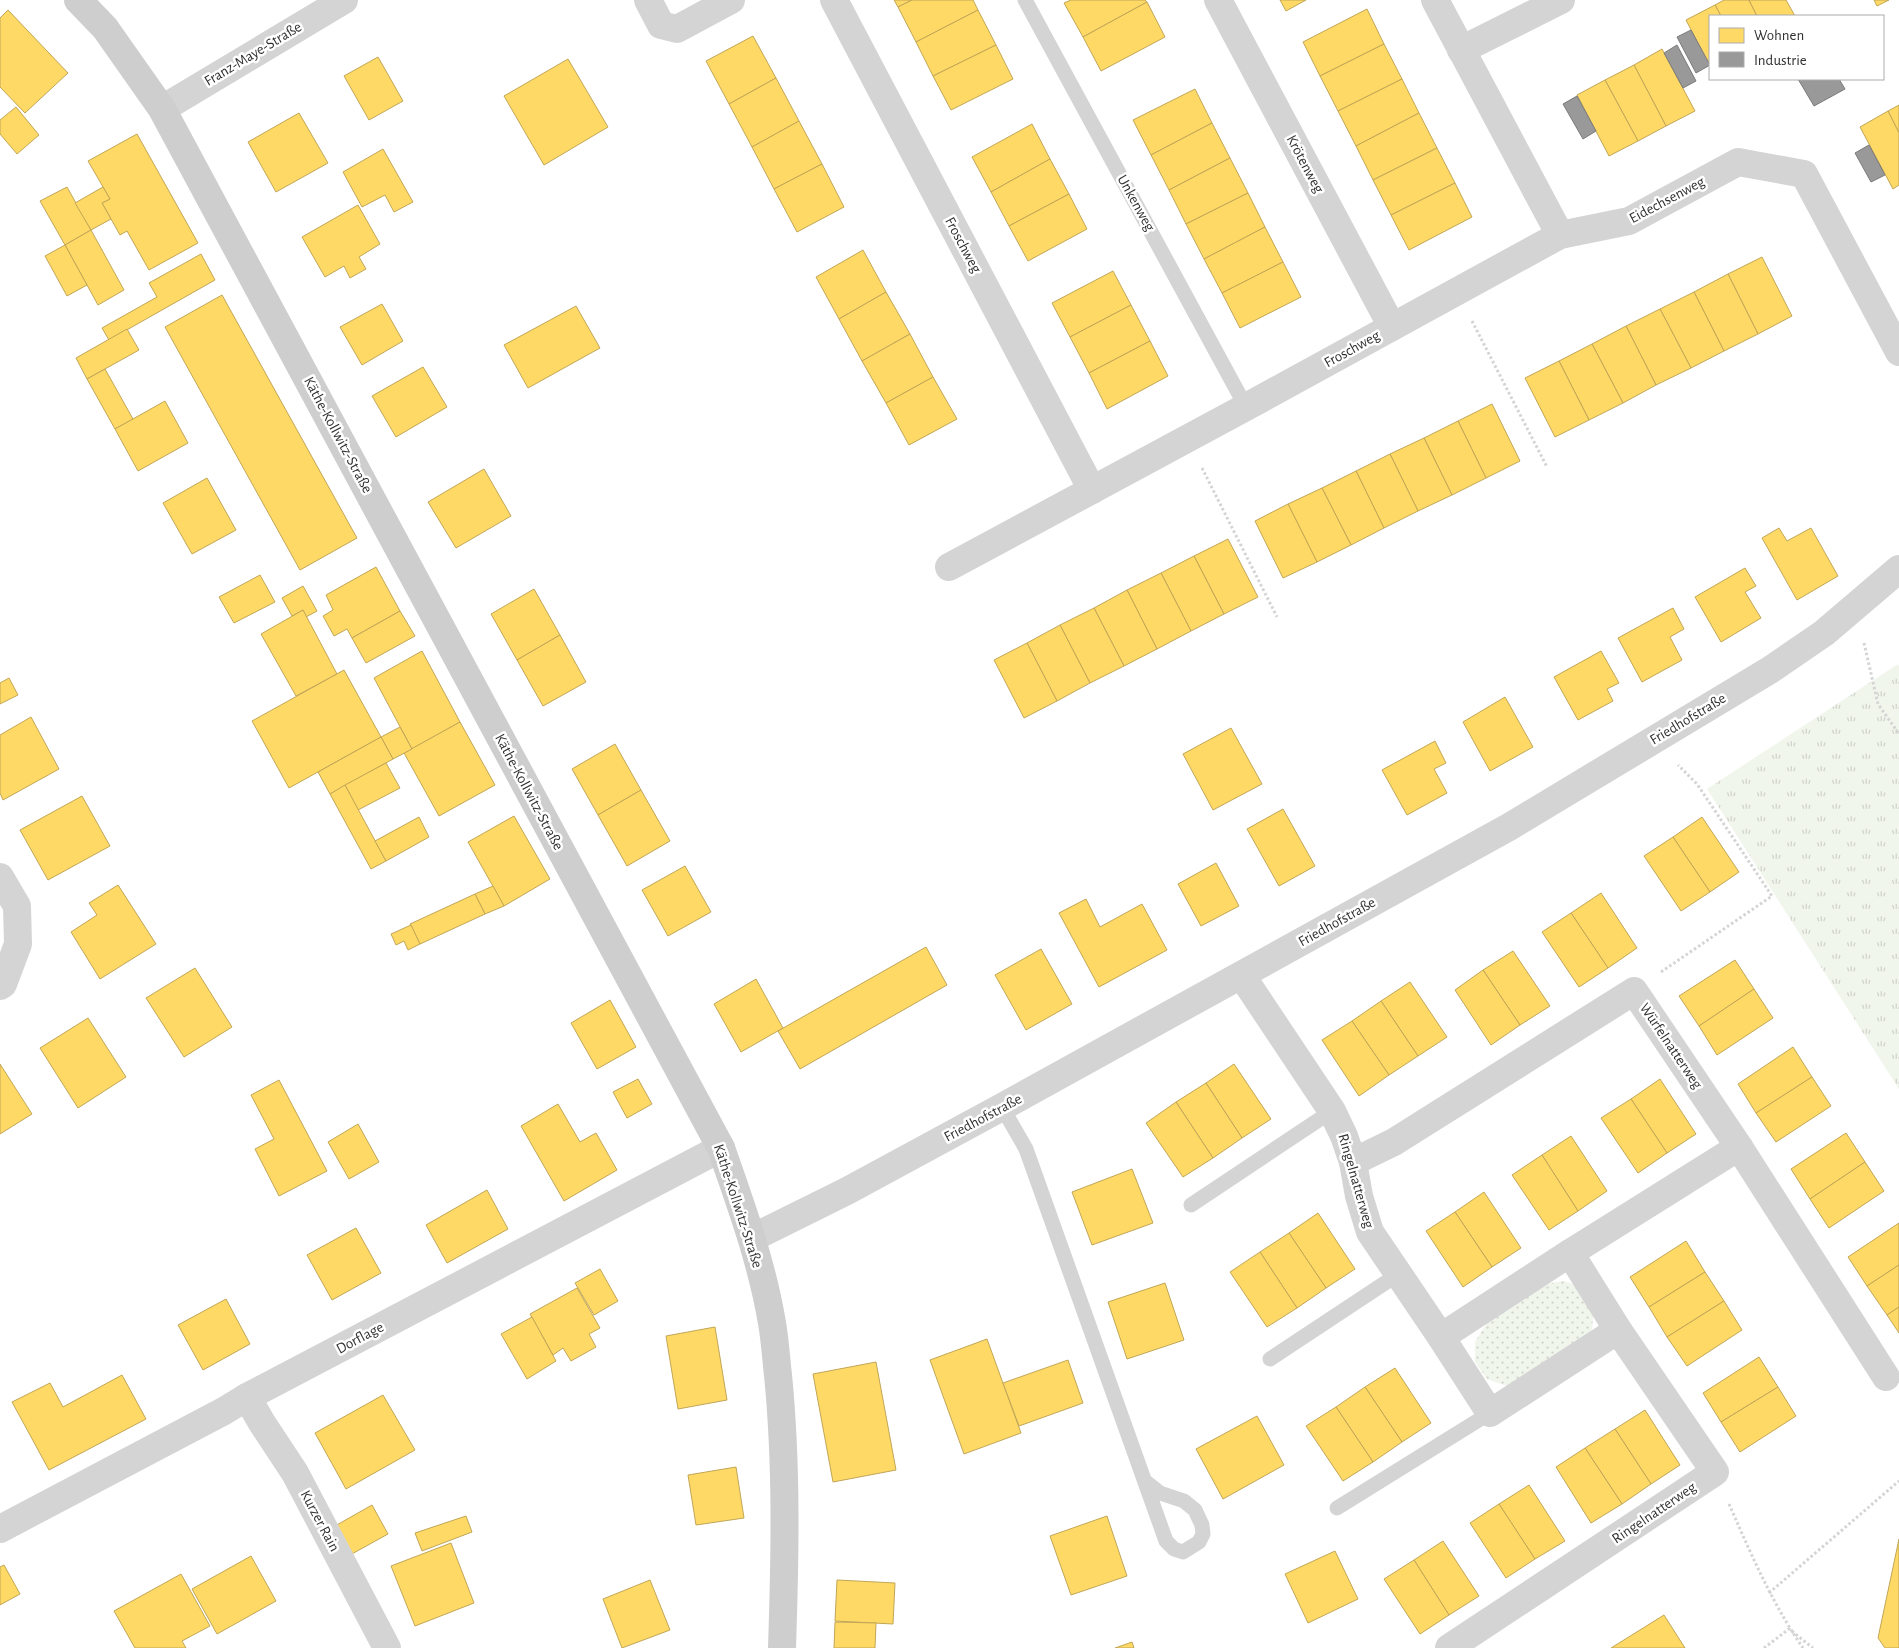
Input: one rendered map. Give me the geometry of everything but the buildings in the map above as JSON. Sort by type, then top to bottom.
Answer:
[{"type":"street","name":"Käthe-Kollwitz-Straße","points":[[78,0],[105,28],[162,109],[721,1148],[752,1238],[772,1323],[780,1396],[784,1474],[782,1648]]},
{"type":"street","name":"Franz-Maye-Straße","points":[[162,109],[344,0]]},
{"type":"street","points":[[648,0],[661,24],[676,29],[731,0]]},
{"type":"street","name":"Froschweg","points":[[834,0],[1092,490]]},
{"type":"street","name":"Krötenweg","points":[[1218,0],[1392,327]]},
{"type":"street","points":[[1435,0],[1560,235]]},
{"type":"street","points":[[1461,50],[1561,0]]},
{"type":"street","name":"Eidechsenweg","points":[[1560,235],[1629,221],[1738,162],[1804,174],[1899,352]]},
{"type":"street","name":"Froschweg","points":[[949,567],[1560,235]]},
{"type":"street","name":"Friedhofstraße","points":[[752,1238],[847,1190],[1002,1107],[1509,827],[1770,670],[1824,633],[1899,569]]},
{"type":"street","points":[[0,877],[17,906],[18,944],[3,984],[0,986]]},
{"type":"street","name":"Ringelnatterweg","points":[[1242,976],[1332,1111],[1344,1136],[1353,1162],[1359,1196],[1370,1232],[1490,1413]]},
{"type":"street","name":"Würfelnatterweg","points":[[1353,1162],[1394,1142],[1634,991],[1739,1148],[1886,1377]]},
{"type":"street","name":"Dorflage","points":[[0,1529],[224,1411],[247,1396],[721,1148]]},
{"type":"street","points":[[1441,1337],[1570,1253],[1739,1148]]},
{"type":"street","points":[[1570,1253],[1618,1330],[1715,1472]]},
{"type":"street","points":[[1490,1413],[1618,1330]]},
{"type":"street","name":"Kurzer Rain","points":[[247,1396],[295,1473],[386,1648]]},
{"type":"street","name":"Ringelnatterweg","points":[[1449,1648],[1715,1472]]},
{"type":"lane","name":"Unkenweg","points":[[1025,0],[1246,407]]},
{"type":"lane","points":[[1002,1107],[1026,1149],[1166,1541],[1174,1549],[1183,1552],[1199,1542],[1203,1534],[1202,1525],[1194,1510],[1184,1501],[1160,1493],[1145,1481]]},
{"type":"lane","name":"Ringelnatterweg","points":[[1191,1205],[1332,1111]]},
{"type":"lane","points":[[1270,1359],[1397,1274]]},
{"type":"lane","points":[[1338,1508],[1490,1413]]},
{"type":"path","points":[[1457,292],[1547,467]]},
{"type":"path","points":[[1187,439],[1277,617]]},
{"type":"path","points":[[1851,611],[1858,621],[1878,704],[1899,734]]},
{"type":"path","points":[[1634,991],[1772,896],[1697,784],[1653,740]]},
{"type":"path","points":[[1715,1472],[1769,1593],[1789,1629],[1803,1648]]},
{"type":"path","points":[[1769,1593],[1899,1481]]},
{"type":"path","points":[[1764,1648],[1789,1629]]},
{"type":"path","points":[[1789,1629],[1814,1648]]},
{"type":"green space","points":[[1898,664],[1899,666],[1899,1089],[1707,789]]},
{"type":"green space","points":[[1564,1281],[1581,1287],[1594,1307],[1592,1329],[1579,1347],[1507,1386],[1487,1379],[1475,1362],[1475,1342],[1488,1321],[1538,1285]]}]
